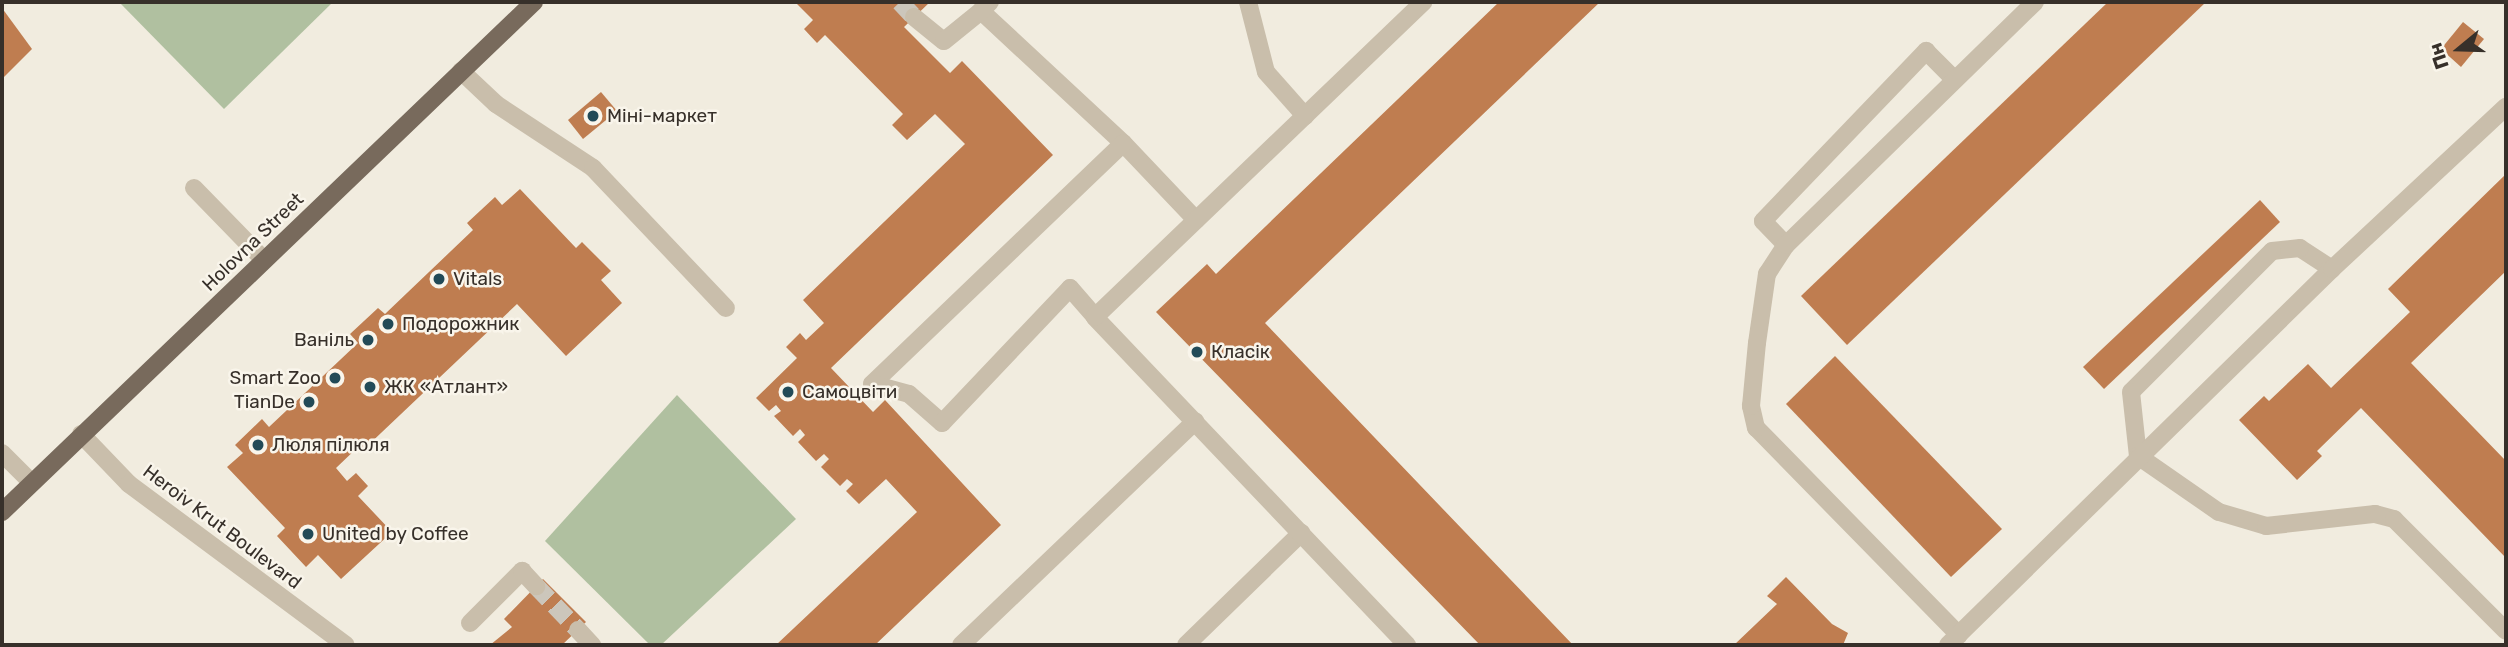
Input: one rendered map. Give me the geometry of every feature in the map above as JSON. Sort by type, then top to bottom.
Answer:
[{"type":"main road","name":"Holovna Street","points":[[2,512],[534,2]]},
{"type":"street","points":[[1248,2],[1266,72],[1305,116]]},
{"type":"street","points":[[1095,317],[1424,2]]},
{"type":"street","points":[[2035,2],[1786,245],[1767,274],[1751,406],[1756,428],[1953,640],[2332,269],[2506,107]]},
{"type":"street","points":[[914,17],[944,41],[986,6],[1196,220]]},
{"type":"street","points":[[1786,245],[1763,221],[1927,51],[1954,79]]},
{"type":"street","points":[[461,71],[496,104],[593,169],[726,308]]},
{"type":"street","points":[[1123,143],[872,384],[908,394],[942,423],[1070,288],[1407,645]]},
{"type":"street","points":[[194,188],[264,260]]},
{"type":"street","points":[[2138,457],[2131,392],[2272,251],[2301,248],[2332,269]]},
{"type":"street","points":[[961,645],[1195,421]]},
{"type":"street","name":"Heroiv Krut Boulevard","points":[[81,434],[129,484],[345,645]]},
{"type":"street","points":[[2,453],[31,482]]},
{"type":"street","points":[[2138,457],[2220,512],[2266,526],[2375,514],[2394,519],[2506,631]]},
{"type":"street","points":[[1195,642],[1301,533]]},
{"type":"street","points":[[470,623],[522,571],[536,586]]},
{"type":"street","points":[[578,630],[592,645]]},
{"type":"green space","points":[[119,2],[333,2],[224,109]]},
{"type":"green space","points":[[677,395],[796,519],[661,645],[650,645],[545,541]]},
{"type":"building","points":[[795,2],[930,2],[904,27],[950,73],[962,61],[1053,155],[831,368],[873,412],[885,400],[1001,525],[875,645],[776,645],[917,512],[886,479],[859,504],[846,491],[853,484],[847,479],[840,486],[821,467],[829,459],[824,454],[816,461],[798,442],[805,435],[800,429],[793,436],[774,416],[781,411],[776,405],[769,411],[756,398],[797,358],[786,347],[800,333],[806,340],[824,323],[803,300],[965,144],[935,114],[907,140],[892,125],[903,114],[825,35],[817,43],[804,29],[813,20]]},
{"type":"building","points":[[1499,2],[1600,2],[1265,323],[1573,645],[1480,645],[1156,312],[1207,264],[1216,274]]},
{"type":"building","points":[[2108,2],[2206,2],[1847,345],[1801,296]]},
{"type":"building","points":[[2,8],[32,49],[2,79]]},
{"type":"building","points":[[2463,22],[2484,39],[2461,67],[2441,49]]},
{"type":"building","points":[[601,92],[617,111],[583,139],[568,120]]},
{"type":"building","points":[[2506,174],[2506,271],[2411,363],[2506,461],[2506,558],[2361,408],[2317,451],[2322,456],[2297,480],[2239,420],[2264,396],[2269,401],[2308,364],[2331,388],[2410,312],[2388,289]]},
{"type":"building","name":"ЖК «Атлант»","points":[[520,189],[576,248],[582,242],[611,271],[601,280],[622,303],[566,356],[517,304],[362,451],[358,447],[336,468],[347,481],[356,473],[368,486],[358,496],[392,532],[341,579],[318,555],[306,567],[277,536],[285,528],[227,467],[243,453],[235,445],[262,419],[269,427],[358,343],[350,334],[378,308],[385,314],[473,230],[467,223],[495,197],[502,205]]},
{"type":"building","points":[[2260,200],[2280,222],[2104,389],[2083,367]]},
{"type":"building","points":[[1835,356],[2002,529],[1951,577],[1786,404]]},
{"type":"building","points":[[1786,577],[1832,624],[1848,633],[1843,645],[1734,645],[1777,604],[1767,596]]},
{"type":"building","points":[[543,579],[586,622],[562,645],[490,645],[512,627],[504,619]]},
{"type":"tunnel","points":[[900,2],[914,17]]},
{"type":"tunnel","points":[[536,586],[578,630]]},
{"type":"place","name":"Міні-маркет","points":[[593,116]]},
{"type":"place","name":"Vitals","points":[[439,279]]},
{"type":"place","name":"Подорожник","points":[[388,324]]},
{"type":"place","name":"Ваніль","points":[[368,340]]},
{"type":"place","name":"Класік","points":[[1197,352]]},
{"type":"place","name":"Smart Zoo","points":[[335,378]]},
{"type":"place","name":"ЖК «Атлант»","points":[[370,387]]},
{"type":"place","name":"Самоцвіти","points":[[788,392]]},
{"type":"place","name":"TianDe","points":[[309,402]]},
{"type":"place","name":"Люля пілюля","points":[[258,445]]},
{"type":"place","name":"United by Coffee","points":[[308,534]]}]
